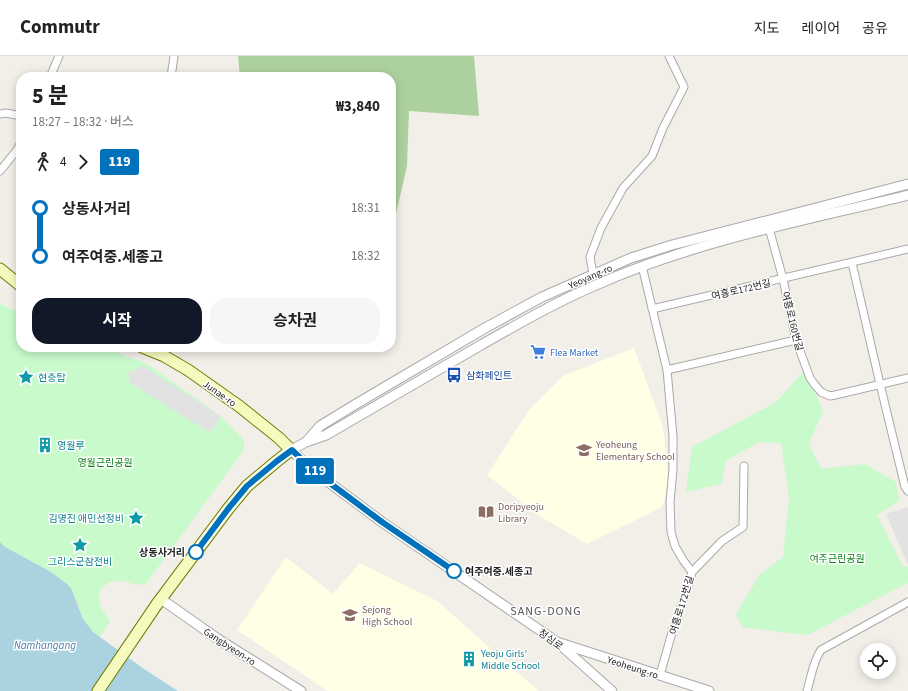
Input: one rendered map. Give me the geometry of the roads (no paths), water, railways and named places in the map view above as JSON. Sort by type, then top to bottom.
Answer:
[{"type":"main road","points":[[0,269],[16,282]]},
{"type":"main road","name":"Junae-ro","points":[[166,352],[188,370],[239,406],[292,450]]},
{"type":"main road","name":"Yeoyang-ro","points":[[98,691],[159,602],[228,509],[247,486],[292,450]]},
{"type":"street","points":[[52,72],[59,56]]},
{"type":"street","points":[[172,72],[174,56]]},
{"type":"street","points":[[597,284],[593,274],[590,257],[601,228],[623,188],[652,156],[663,128],[684,87],[669,56]]},
{"type":"street","points":[[0,114],[6,113],[16,115]]},
{"type":"street","points":[[0,171],[16,151]]},
{"type":"street","name":"Yeoyang-ro","points":[[306,442],[320,426],[485,328],[542,297],[593,274],[631,258],[672,245],[908,184]]},
{"type":"street","name":"Yeoyang-ro","points":[[292,450],[306,442],[326,435],[538,313],[597,284],[642,266],[708,245],[769,228],[908,195]]},
{"type":"street","name":"여흥로160번길","points":[[769,228],[796,340],[810,378],[821,392],[830,396],[835,396],[908,378]]},
{"type":"street","name":"여흥로160번길","points":[[782,279],[908,249]]},
{"type":"street","points":[[852,263],[880,384],[908,491]]},
{"type":"street","name":"여흥로172번길","points":[[642,266],[667,370],[673,426],[673,469],[670,508],[671,532],[675,546],[692,572],[690,582],[673,629],[660,675]]},
{"type":"street","name":"여흥로172번길","points":[[652,309],[782,279]]},
{"type":"street","points":[[667,370],[796,340]]},
{"type":"street","name":"청심로","points":[[292,450],[315,472],[382,522],[557,642],[612,691]]},
{"type":"street","points":[[692,572],[722,541],[743,526],[744,466]]},
{"type":"street","name":"Gangbyeon-ro","points":[[159,602],[301,691]]},
{"type":"street","points":[[807,691],[815,662],[821,650],[908,602]]},
{"type":"street","name":"Yeoheung-ro","points":[[557,642],[709,691]]},
{"type":"water","name":"Namhangang","points":[[0,542],[5,547],[51,572],[67,584],[72,590],[83,619],[93,632],[144,669],[178,691],[0,691]]},
{"type":"place","name":"Flea Market","points":[[538,352]]},
{"type":"place","name":"삼화페인트","points":[[454,375]]},
{"type":"place","name":"현충탑","points":[[26,377]]},
{"type":"place","name":"영월루","points":[[45,445]]},
{"type":"place","name":"Yeoheung Elementary School","points":[[584,450]]},
{"type":"place","name":"Doripyeoju Library","points":[[486,512]]},
{"type":"place","name":"김명진 애민선정비","points":[[136,518]]},
{"type":"place","name":"그리스군참전비","points":[[80,545]]},
{"type":"place","name":"상동사거리","points":[[196,552]]},
{"type":"place","name":"여주여중.세종고","points":[[454,571]]},
{"type":"place","name":"Sejong High School","points":[[350,615]]},
{"type":"place","name":"Yeoju Girls’ Middle School","points":[[469,659]]},
{"type":"district","name":"SANG-DONG","points":[[546,611]]},
{"type":"park label","name":"영월근린공원","points":[[105,462]]},
{"type":"park label","name":"여주근린공원","points":[[837,558]]}]
